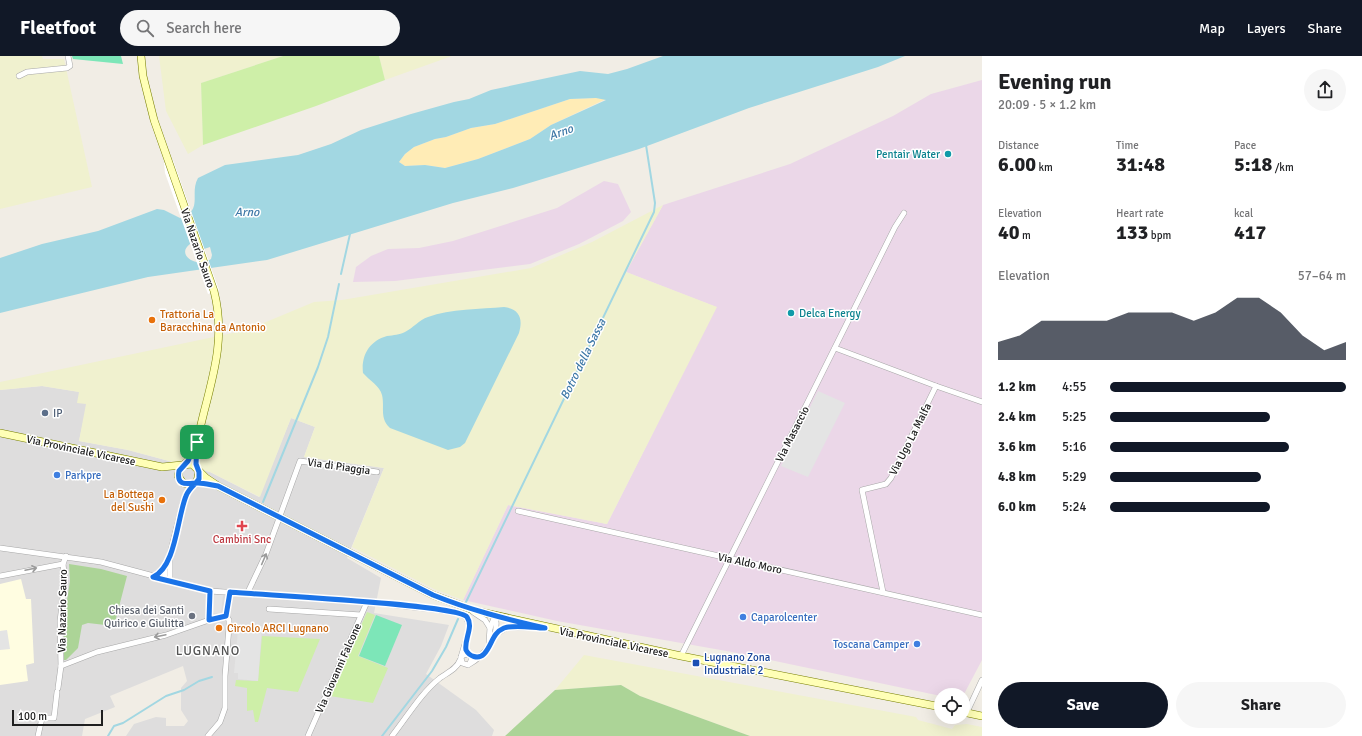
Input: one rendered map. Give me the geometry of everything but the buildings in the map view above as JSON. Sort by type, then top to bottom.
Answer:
[{"type":"main road","name":"Via Nazario Sauro","points":[[141,56],[150,105],[214,291],[219,316],[219,342],[197,442],[198,469]]},
{"type":"main road","name":"Via Provinciale Vicarese","points":[[0,433],[162,466],[185,465]]},
{"type":"main road","name":"Via Nazario Sauro","points":[[185,465],[197,442]]},
{"type":"main road","points":[[192,464],[198,469],[199,479],[194,484],[187,485],[180,479],[180,468],[185,465],[192,464]]},
{"type":"main road","name":"Via Provinciale Vicarese","points":[[162,466],[180,479]]},
{"type":"main road","name":"Via Provinciale Vicarese","points":[[198,469],[218,486],[433,595],[456,604],[495,616],[545,628],[934,706]]},
{"type":"main road","name":"Via Provinciale Vicarese","points":[[194,484],[218,486]]},
{"type":"main road","points":[[970,713],[982,716]]},
{"type":"street","points":[[19,76],[27,72],[67,68],[70,66],[68,56]]},
{"type":"street","name":"Via Masaccio","points":[[681,656],[895,227],[904,212]]},
{"type":"street","points":[[835,348],[982,402]]},
{"type":"street","name":"Via Ugo La Malfa","points":[[883,592],[862,490],[886,484],[891,478],[936,386]]},
{"type":"street","name":"Via di Piaggia","points":[[247,594],[266,554],[300,461],[377,472]]},
{"type":"street","points":[[153,577],[160,574],[165,567],[170,554],[183,502],[183,491],[180,479]]},
{"type":"street","points":[[183,502],[194,484]]},
{"type":"street","name":"Via Aldo Moro","points":[[518,511],[982,615]]},
{"type":"street","points":[[0,548],[101,562],[167,581],[210,591],[368,602],[450,611],[463,615],[467,618],[470,627],[461,658],[454,669]]},
{"type":"street","points":[[167,581],[170,554]]},
{"type":"street","name":"Via Nazario Sauro","points":[[38,736],[42,718],[54,718],[61,666],[60,621],[65,581],[63,564],[66,556]]},
{"type":"street","points":[[0,576],[63,564]]},
{"type":"street","points":[[165,567],[167,581]]},
{"type":"street","points":[[209,620],[210,591]]},
{"type":"street","points":[[208,736],[220,722],[225,708],[225,676],[229,627],[229,620],[226,616],[230,592]]},
{"type":"street","name":"Via Giovanni Falcone","points":[[309,735],[368,602]]},
{"type":"street","points":[[456,604],[482,617],[490,628]]},
{"type":"street","points":[[269,609],[361,615]]},
{"type":"street","points":[[61,666],[97,652],[166,635],[209,620],[226,616]]},
{"type":"street","points":[[488,646],[490,628],[495,616]]},
{"type":"street","points":[[494,636],[497,626],[495,616]]},
{"type":"street","points":[[392,736],[428,690],[439,679],[454,669],[468,664],[484,654],[494,636],[499,631],[508,627],[545,628]]},
{"type":"street","points":[[465,646],[472,660],[468,664]]},
{"type":"street","points":[[461,658],[465,654],[480,657]]},
{"type":"street","points":[[461,658],[468,664]]},
{"type":"street","points":[[970,703],[982,680]]},
{"type":"shaded area","points":[[982,80],[982,660],[967,688],[934,688],[934,695],[732,652],[557,621],[463,600],[508,505],[607,524],[716,307],[626,272],[663,205],[790,164],[893,116],[931,94]]},
{"type":"shaded area","points":[[604,181],[618,184],[631,212],[623,221],[579,244],[530,264],[395,281],[353,282],[356,267],[371,256],[388,249],[419,248],[453,241],[557,208]]},
{"type":"shaded area","points":[[42,386],[80,392],[87,404],[79,441],[128,450],[210,472],[259,497],[291,418],[315,427],[304,457],[384,468],[347,558],[381,578],[374,613],[449,625],[441,646],[426,674],[476,710],[494,730],[492,736],[126,736],[134,724],[156,717],[166,718],[166,726],[184,726],[188,721],[181,710],[181,688],[187,681],[183,666],[110,696],[115,707],[85,719],[82,736],[0,736],[0,390]]},
{"type":"shaded area","points":[[818,391],[845,403],[808,477],[781,466]]},
{"type":"shaded area","points":[[21,579],[26,599],[31,599],[34,663],[26,665],[28,681],[0,685],[0,584]]},
{"type":"shaded area","points":[[214,594],[223,595],[221,614],[212,613]]},
{"type":"shaded area","points":[[242,624],[262,626],[258,681],[238,679],[238,673],[234,673],[238,630],[242,630]]},
{"type":"shaded area","points":[[7,630],[10,649],[0,650],[0,631]]},
{"type":"green space","points":[[0,56],[42,56],[43,59],[64,59],[92,187],[0,209]]},
{"type":"green space","points":[[72,56],[121,56],[123,64],[73,59]]},
{"type":"green space","points":[[159,56],[283,56],[201,83],[203,145],[188,154],[166,111]]},
{"type":"green space","points":[[283,56],[379,56],[385,80],[316,106],[203,145],[201,83]]},
{"type":"green space","points":[[379,56],[452,56],[385,80]]},
{"type":"green space","points":[[663,205],[626,272],[717,307],[607,524],[508,505],[463,600],[434,589],[352,547],[384,468],[304,457],[315,427],[291,418],[260,497],[210,472],[128,450],[79,441],[86,404],[77,403],[79,392],[42,386],[0,390],[0,382],[247,330],[314,302],[342,300],[531,268],[592,242]]},
{"type":"green space","points":[[69,564],[101,569],[127,576],[114,626],[88,623],[82,625],[78,648],[66,660],[64,660],[64,620],[70,581]]},
{"type":"green space","points":[[367,612],[375,615],[358,656],[388,668],[373,703],[330,696]]},
{"type":"green space","points":[[376,615],[402,625],[385,666],[359,656]]},
{"type":"green space","points":[[262,636],[320,639],[298,692],[267,688],[258,722],[255,722],[253,710],[247,711],[247,688],[235,686],[236,680],[258,681]]},
{"type":"green space","points":[[584,655],[916,717],[918,720],[952,729],[955,725],[967,724],[982,727],[982,736],[750,736],[640,696],[621,685],[555,690]]},
{"type":"green space","points":[[621,685],[640,696],[750,736],[505,736],[555,690]]},
{"type":"sand","points":[[570,99],[606,99],[551,125],[530,139],[478,159],[445,168],[425,165],[405,166],[399,162],[405,154],[414,147],[435,139],[446,137],[471,128],[495,124]]},
{"type":"water","name":"Arno","points":[[663,56],[905,56],[878,67],[749,108],[639,149],[513,188],[453,203],[267,260],[148,277],[0,313],[0,258],[42,244],[98,231],[157,209],[164,210],[180,218],[192,211],[198,178],[225,165],[298,155],[331,144],[361,130],[411,114],[469,99],[491,90],[580,71],[608,74]],"holes":[[[596,98],[606,100],[551,125],[530,139],[478,159],[445,168],[425,165],[405,166],[399,162],[405,154],[414,147],[435,139],[446,137],[471,128],[495,124],[570,99]],[[190,244],[202,244],[204,249],[210,247],[212,255],[211,259],[206,262],[195,262],[190,259],[185,252],[186,248]]]},
{"type":"water","points":[[504,307],[517,312],[521,323],[519,333],[465,443],[460,447],[448,450],[390,428],[383,416],[383,399],[381,392],[377,386],[363,373],[363,361],[371,345],[381,338],[405,332],[425,318],[437,314]]},
{"type":"pier","points":[[173,160],[219,290],[208,294],[165,173],[164,163]]},
{"type":"waterway","name":"Botro della Sassa","points":[[466,602],[654,212],[655,203],[646,145]]},
{"type":"waterway","points":[[341,274],[350,234]]},
{"type":"waterway","points":[[263,502],[318,367],[328,337],[339,284]]},
{"type":"waterway","name":"Botro della Sassa","points":[[382,736],[432,671],[446,647],[458,619]]},
{"type":"waterway","points":[[108,736],[114,726],[123,723],[166,696],[184,690],[199,681],[212,677]]},
{"type":"place","name":"Pentair Water","points":[[948,154]]},
{"type":"place","name":"Delca Energy","points":[[791,313]]},
{"type":"place","name":"Trattoria La Baracchina da Antonio","points":[[152,320]]},
{"type":"place","name":"IP","points":[[45,413]]},
{"type":"place","name":"Parkpre","points":[[57,475]]},
{"type":"place","name":"La Bottega del Sushi","points":[[162,500]]},
{"type":"place","name":"Cambini Snc","points":[[242,526]]},
{"type":"place","name":"Chiesa dei Santi Quirico e Giulitta","points":[[192,616]]},
{"type":"place","name":"Caparolcenter","points":[[743,617]]},
{"type":"place","name":"Circolo ARCI Lugnano","points":[[219,628]]},
{"type":"place","name":"Toscana Camper","points":[[917,644]]},
{"type":"place","name":"Lugnano Zona Industriale 2","points":[[696,663]]},
{"type":"district","name":"LUGNANO","points":[[208,650]]},
{"type":"route","points":[[197,442],[188,461],[180,468],[178,476],[183,483],[190,485],[193,484],[195,483],[203,483],[218,486],[433,595],[476,611],[545,628],[514,626],[503,628],[494,636],[484,654],[480,657],[476,657],[471,656],[467,652],[465,646],[470,627],[467,618],[456,612],[450,611],[368,602],[230,592],[226,616],[209,620],[210,591],[153,577],[160,574],[165,567],[170,554],[183,502],[188,491],[193,484],[199,479],[200,475],[196,467],[197,442]]}]
